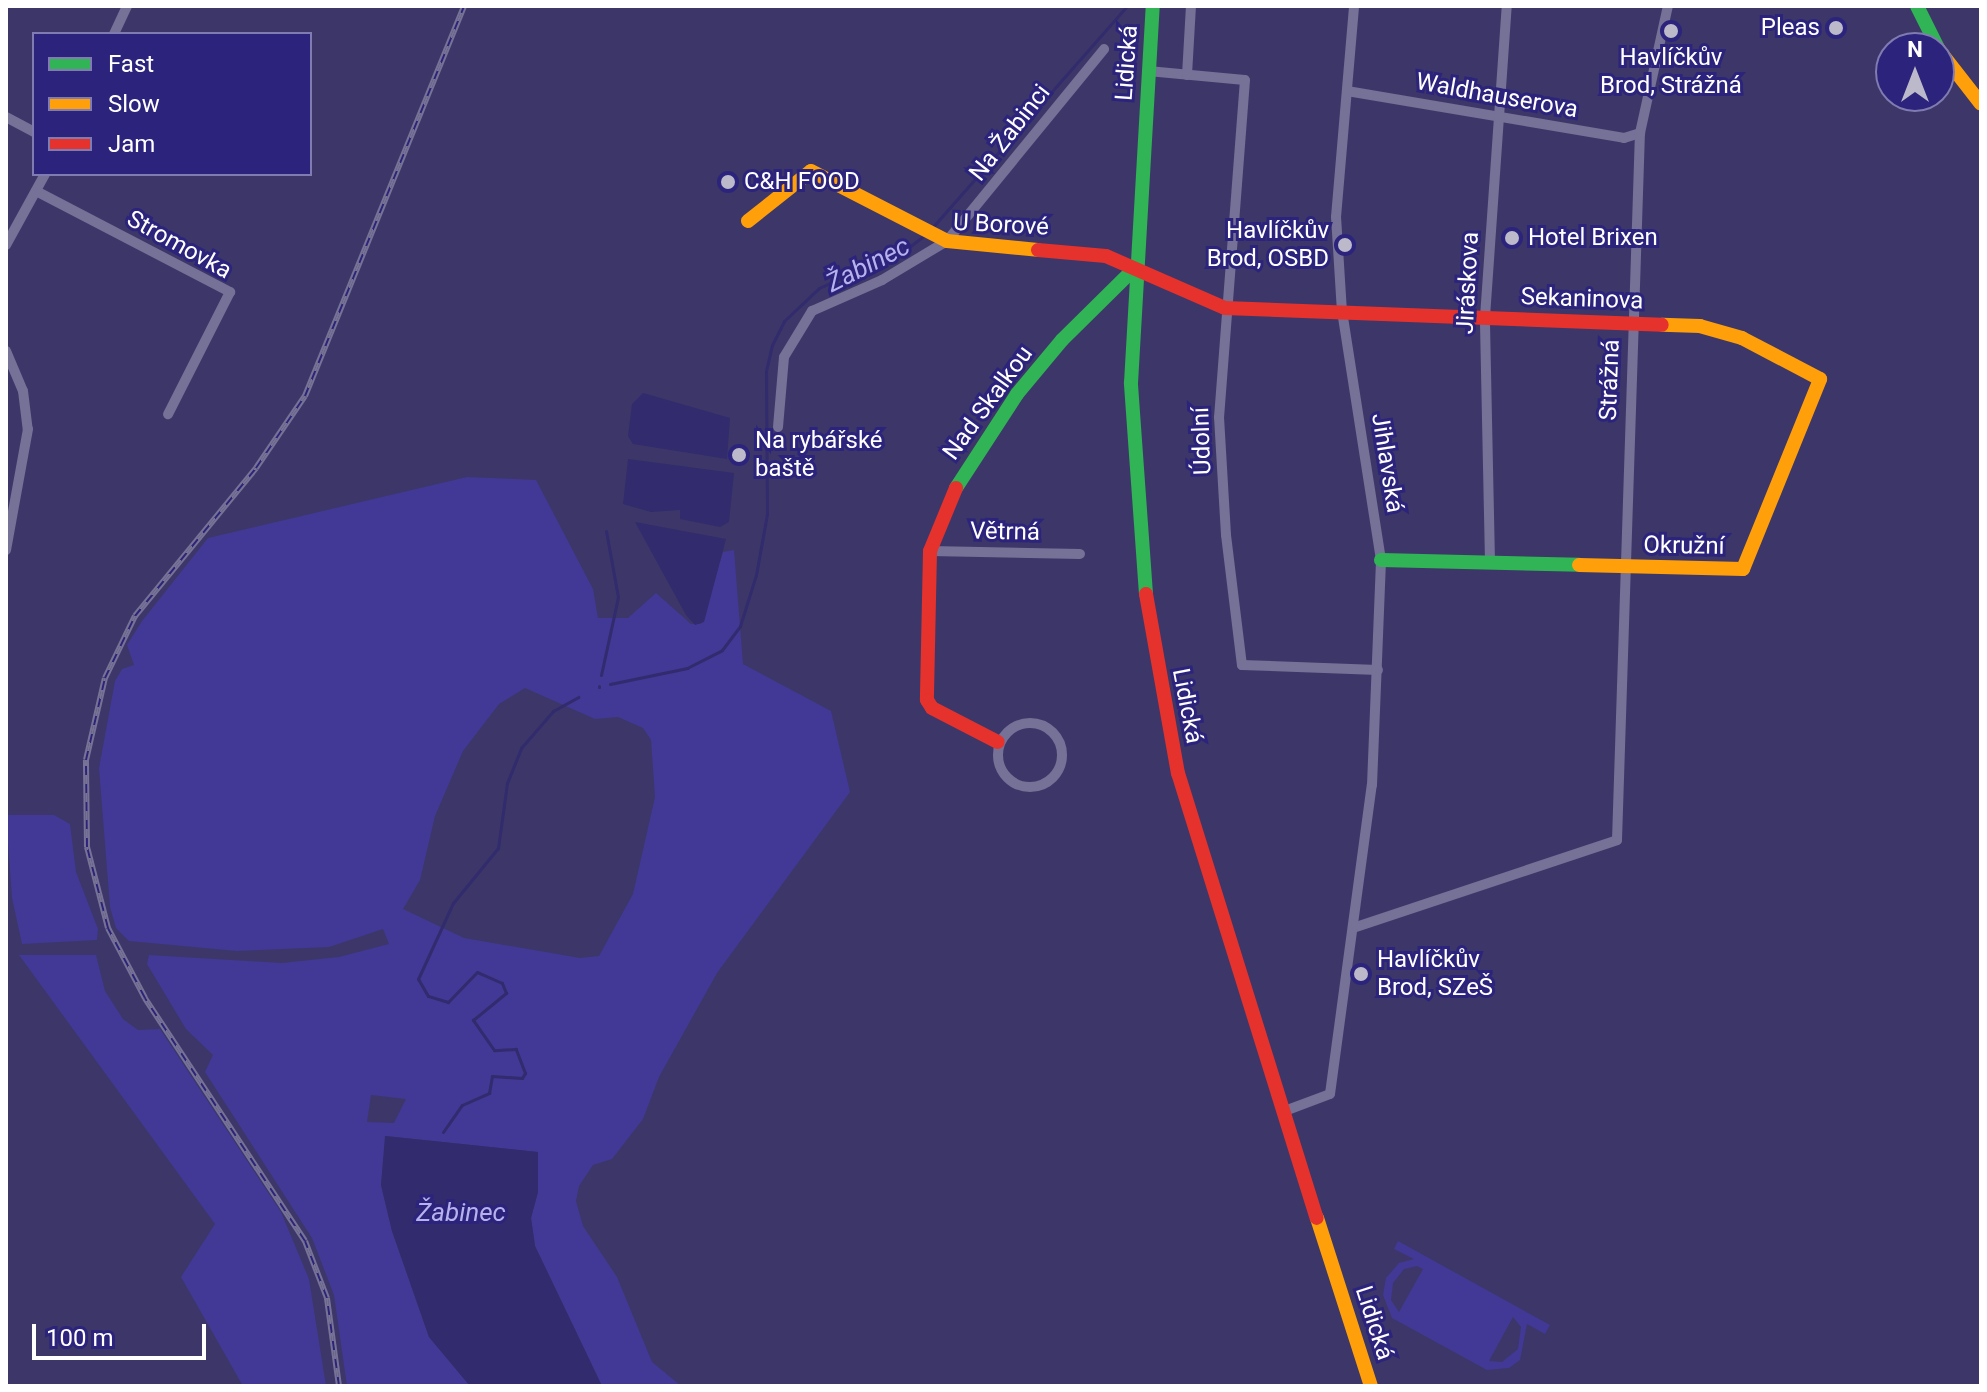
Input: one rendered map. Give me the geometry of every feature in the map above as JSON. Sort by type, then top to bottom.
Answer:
[{"type":"street","points":[[115,32],[127,6]]},
{"type":"street","name":"Lidická","points":[[1153,6],[1134,269],[1131,383],[1136,501],[1161,690],[1194,833],[1371,1386]]},
{"type":"street","points":[[1148,71],[1187,75],[1191,6]]},
{"type":"street","name":"Jihlavská","points":[[1282,1112],[1330,1094],[1356,927],[1378,670],[1381,560],[1342,312],[1336,206],[1354,6]]},
{"type":"street","name":"Jiráskova","points":[[1490,562],[1485,317],[1507,6]]},
{"type":"street","name":"Strážná","points":[[1356,927],[1611,844],[1619,832],[1624,567],[1640,133],[1668,6]]},
{"type":"street","points":[[1917,6],[1930,32]]},
{"type":"street","name":"Na Žabinci","points":[[935,234],[1104,49]]},
{"type":"street","points":[[1955,71],[1981,104]]},
{"type":"street","name":"Údolní","points":[[1187,75],[1245,80],[1225,308],[1219,417],[1226,535],[1242,665],[1378,670]]},
{"type":"street","name":"Waldhauserova","points":[[1347,91],[1624,138],[1640,133]]},
{"type":"street","points":[[6,117],[32,131]]},
{"type":"street","points":[[748,221],[811,171],[935,234]]},
{"type":"street","points":[[6,245],[44,176]]},
{"type":"street","name":"Stromovka","points":[[36,191],[230,292],[168,414]]},
{"type":"street","name":"U Borové","points":[[778,427],[784,357],[812,311],[882,280],[935,234],[1106,256],[1134,269]]},
{"type":"street","name":"Sekaninova","points":[[1134,269],[1225,308],[1700,326],[1742,338],[1820,379],[1743,569]]},
{"type":"street","name":"Nad Skalkou","points":[[998,742],[932,708],[927,700],[930,551],[962,473],[1017,394],[1134,269]]},
{"type":"street","points":[[6,351],[23,391],[28,429],[6,550]]},
{"type":"street","name":"Větrná","points":[[930,551],[1080,554]]},
{"type":"street","points":[[1381,560],[1624,567]]},
{"type":"street","name":"Okružní","points":[[1624,567],[1743,569]]},
{"type":"street","points":[[1016,724],[1045,729],[1063,752],[1061,771],[1039,787],[1021,783],[1004,769],[998,742],[1016,724]]},
{"type":"shaded area","points":[[467,477],[536,480],[593,589],[598,618],[628,618],[656,593],[691,624],[701,624],[723,552],[734,550],[743,664],[831,711],[850,792],[717,973],[659,1077],[643,1119],[612,1159],[593,1165],[579,1186],[576,1201],[583,1226],[617,1277],[652,1362],[681,1386],[602,1386],[535,1246],[531,1218],[538,1192],[537,1152],[386,1136],[381,1185],[392,1231],[429,1337],[470,1386],[347,1386],[334,1295],[312,1238],[205,1072],[213,1055],[186,1029],[147,964],[149,955],[282,963],[339,957],[389,944],[383,929],[329,947],[237,951],[129,941],[116,928],[110,907],[99,768],[115,681],[122,669],[134,665],[127,645],[142,621],[208,538]],"holes":[[[525,688],[595,719],[618,717],[643,728],[651,740],[655,797],[633,894],[599,956],[580,958],[464,938],[403,909],[420,880],[435,816],[463,751],[499,704]],[[371,1095],[406,1099],[394,1123],[367,1122]]]},
{"type":"shaded area","points":[[6,815],[54,815],[70,824],[76,872],[98,929],[97,940],[22,944],[12,898]]},
{"type":"shaded area","points":[[19,955],[96,955],[105,991],[123,1019],[138,1030],[160,1029],[281,1212],[309,1279],[326,1386],[243,1386],[181,1277],[215,1224]]},
{"type":"shaded area","points":[[1398,1241],[1550,1325],[1545,1334],[1527,1324],[1520,1360],[1509,1368],[1487,1370],[1392,1318],[1383,1295],[1386,1278],[1399,1263],[1414,1259],[1394,1249]],"holes":[[[1417,1266],[1423,1269],[1399,1312],[1391,1300],[1393,1283],[1404,1269]],[[1513,1317],[1521,1327],[1518,1349],[1502,1362],[1489,1361]]]},
{"type":"water","points":[[643,393],[730,418],[727,459],[633,444],[628,436],[632,404]]},
{"type":"water","points":[[628,459],[734,473],[729,522],[720,527],[680,519],[680,510],[651,512],[623,504]]},
{"type":"water","points":[[635,522],[726,539],[704,622],[695,625],[686,615]]},
{"type":"water","name":"Žabinec","points":[[385,1136],[538,1152],[538,1192],[531,1218],[535,1246],[602,1386],[470,1386],[429,1337],[392,1231],[381,1185]]},
{"type":"waterway","name":"Žabinec","points":[[931,229],[1127,6]]},
{"type":"waterway","name":"Žabinec","points":[[610,684],[687,668],[722,650],[740,626],[756,575],[767,514],[766,371],[772,345],[784,321],[819,288],[908,248],[926,234]]},
{"type":"waterway","points":[[601,675],[618,597],[606,531]]},
{"type":"waterway","name":"Žabinec","points":[[443,1132],[462,1105],[489,1093],[492,1076],[522,1078],[525,1073],[516,1049],[494,1050],[473,1020],[506,993],[502,983],[477,972],[448,1002],[428,996],[418,979],[453,903],[498,848],[507,783],[521,748],[553,711],[578,697]]},
{"type":"railway","points":[[339,1386],[327,1298],[305,1241],[145,998],[108,928],[87,847],[86,760],[105,678],[135,616],[256,468],[305,396],[464,6]]},
{"type":"traffic: fast","points":[[1146,594],[1131,383],[1153,6]]},
{"type":"traffic: fast","points":[[1917,6],[1930,32]]},
{"type":"traffic: fast","points":[[956,488],[1017,394],[1062,340],[1134,269]]},
{"type":"traffic: fast","points":[[1381,560],[1579,565]]},
{"type":"traffic: slow","points":[[1955,71],[1981,104]]},
{"type":"traffic: slow","points":[[748,221],[811,171],[947,241],[1038,250]]},
{"type":"traffic: slow","points":[[1579,565],[1743,569],[1820,379],[1742,338],[1700,326],[1662,325]]},
{"type":"traffic: slow","points":[[1317,1218],[1371,1386]]},
{"type":"traffic: jam","points":[[1038,250],[1106,256],[1225,308],[1662,325]]},
{"type":"traffic: jam","points":[[956,488],[930,551],[927,700],[932,708],[998,742]]},
{"type":"traffic: jam","points":[[1146,594],[1178,773],[1317,1218]]},
{"type":"place","name":"Pleas","points":[[1836,28]]},
{"type":"place","name":"Havlíčkův Brod, Strážná","points":[[1671,31]]},
{"type":"place","name":"C&H FOOD","points":[[728,182]]},
{"type":"place","name":"Hotel Brixen","points":[[1512,238]]},
{"type":"place","name":"Havlíčkův Brod, OSBD","points":[[1345,245]]},
{"type":"place","name":"Na rybářské baště","points":[[739,455]]},
{"type":"place","name":"Havlíčkův Brod, SZeŠ","points":[[1361,974]]}]
